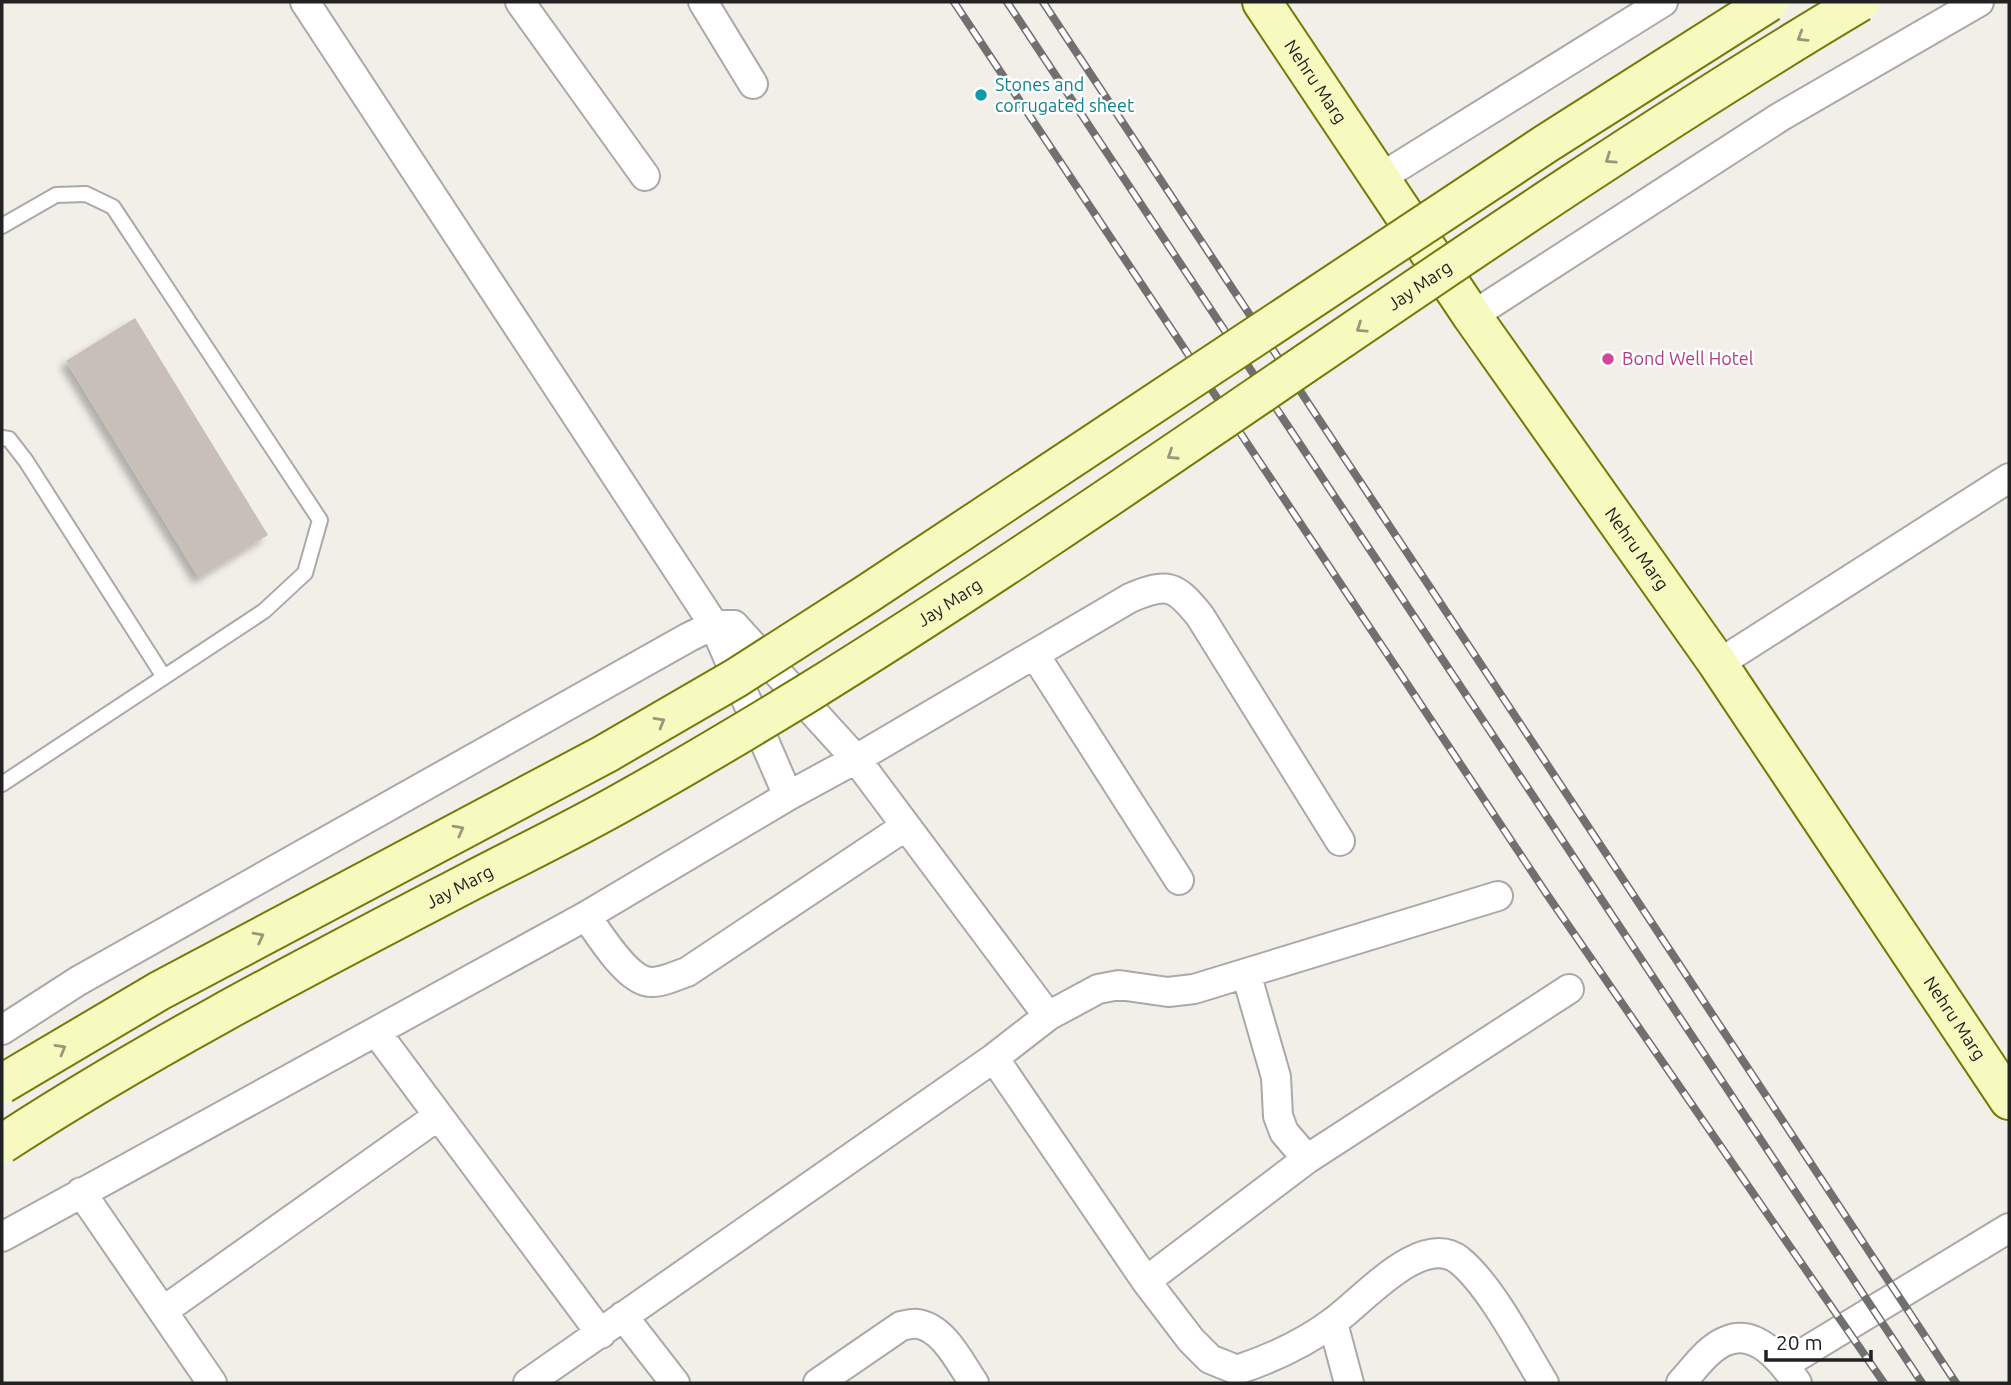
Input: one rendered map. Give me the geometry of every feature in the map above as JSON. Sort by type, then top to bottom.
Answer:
[{"type":"main road","name":"Nehru Marg","points":[[1262,2],[1472,316],[1718,664],[2009,1100]]},
{"type":"main road","points":[[2,1084],[159,991],[605,754],[736,678],[890,579],[1547,143],[1769,2]]},
{"type":"main road","name":"Jay Marg","points":[[2,1144],[145,1055],[297,972],[626,801],[807,693],[1194,441],[1618,153],[1753,66],[1860,2]]},
{"type":"street","points":[[305,2],[714,625],[788,796]]},
{"type":"street","points":[[520,2],[645,176]]},
{"type":"street","points":[[703,2],[753,84]]},
{"type":"street","points":[[1380,178],[1663,2]]},
{"type":"street","points":[[1472,316],[1780,117],[1979,2]]},
{"type":"street","points":[[1718,664],[2009,478]]},
{"type":"street","points":[[2,1237],[586,916],[1130,598],[1150,590],[1170,588],[1184,597],[1200,616],[1340,841]]},
{"type":"street","points":[[2,1030],[78,981],[689,636],[714,625],[734,625],[856,759],[1048,1016]]},
{"type":"street","points":[[1035,655],[1179,880]]},
{"type":"street","points":[[586,916],[628,970],[644,981],[660,981],[687,972],[906,826]]},
{"type":"street","points":[[528,1383],[994,1058],[1048,1016],[1098,989],[1119,985],[1168,992],[1194,989],[1498,896]]},
{"type":"street","points":[[1246,973],[1276,1077],[1278,1116],[1284,1132],[1307,1159]]},
{"type":"street","points":[[1146,1280],[1307,1159],[1569,989]]},
{"type":"street","points":[[377,1033],[601,1334]]},
{"type":"street","points":[[994,1058],[1146,1280],[1191,1340],[1210,1359],[1237,1370],[1296,1344],[1333,1322],[1410,1261],[1434,1252],[1457,1259],[1478,1280],[1544,1383]]},
{"type":"street","points":[[163,1311],[438,1116]]},
{"type":"street","points":[[81,1192],[212,1383]]},
{"type":"street","points":[[1681,1383],[1707,1355],[1726,1341],[1743,1338],[1763,1346],[1791,1374],[2009,1228]]},
{"type":"street","points":[[623,1316],[675,1383]]},
{"type":"street","points":[[1333,1322],[1349,1383]]},
{"type":"street","points":[[818,1383],[901,1326],[916,1323],[932,1330],[946,1343],[974,1383]]},
{"type":"lane","points":[[2,226],[56,195],[86,194],[113,207],[320,520],[305,573],[264,611],[2,784]]},
{"type":"lane","points":[[2,439],[9,439],[26,461],[164,677]]},
{"type":"building","points":[[135,318],[268,535],[199,578],[66,361]]},
{"type":"railway","points":[[954,2],[1548,896],[1884,1383]]},
{"type":"railway","points":[[1007,2],[1922,1383]]},
{"type":"railway","points":[[1043,2],[1956,1383]]},
{"type":"place","name":"Stones and corrugated sheet","points":[[981,95]]},
{"type":"place","name":"Bond Well Hotel","points":[[1608,359]]}]
